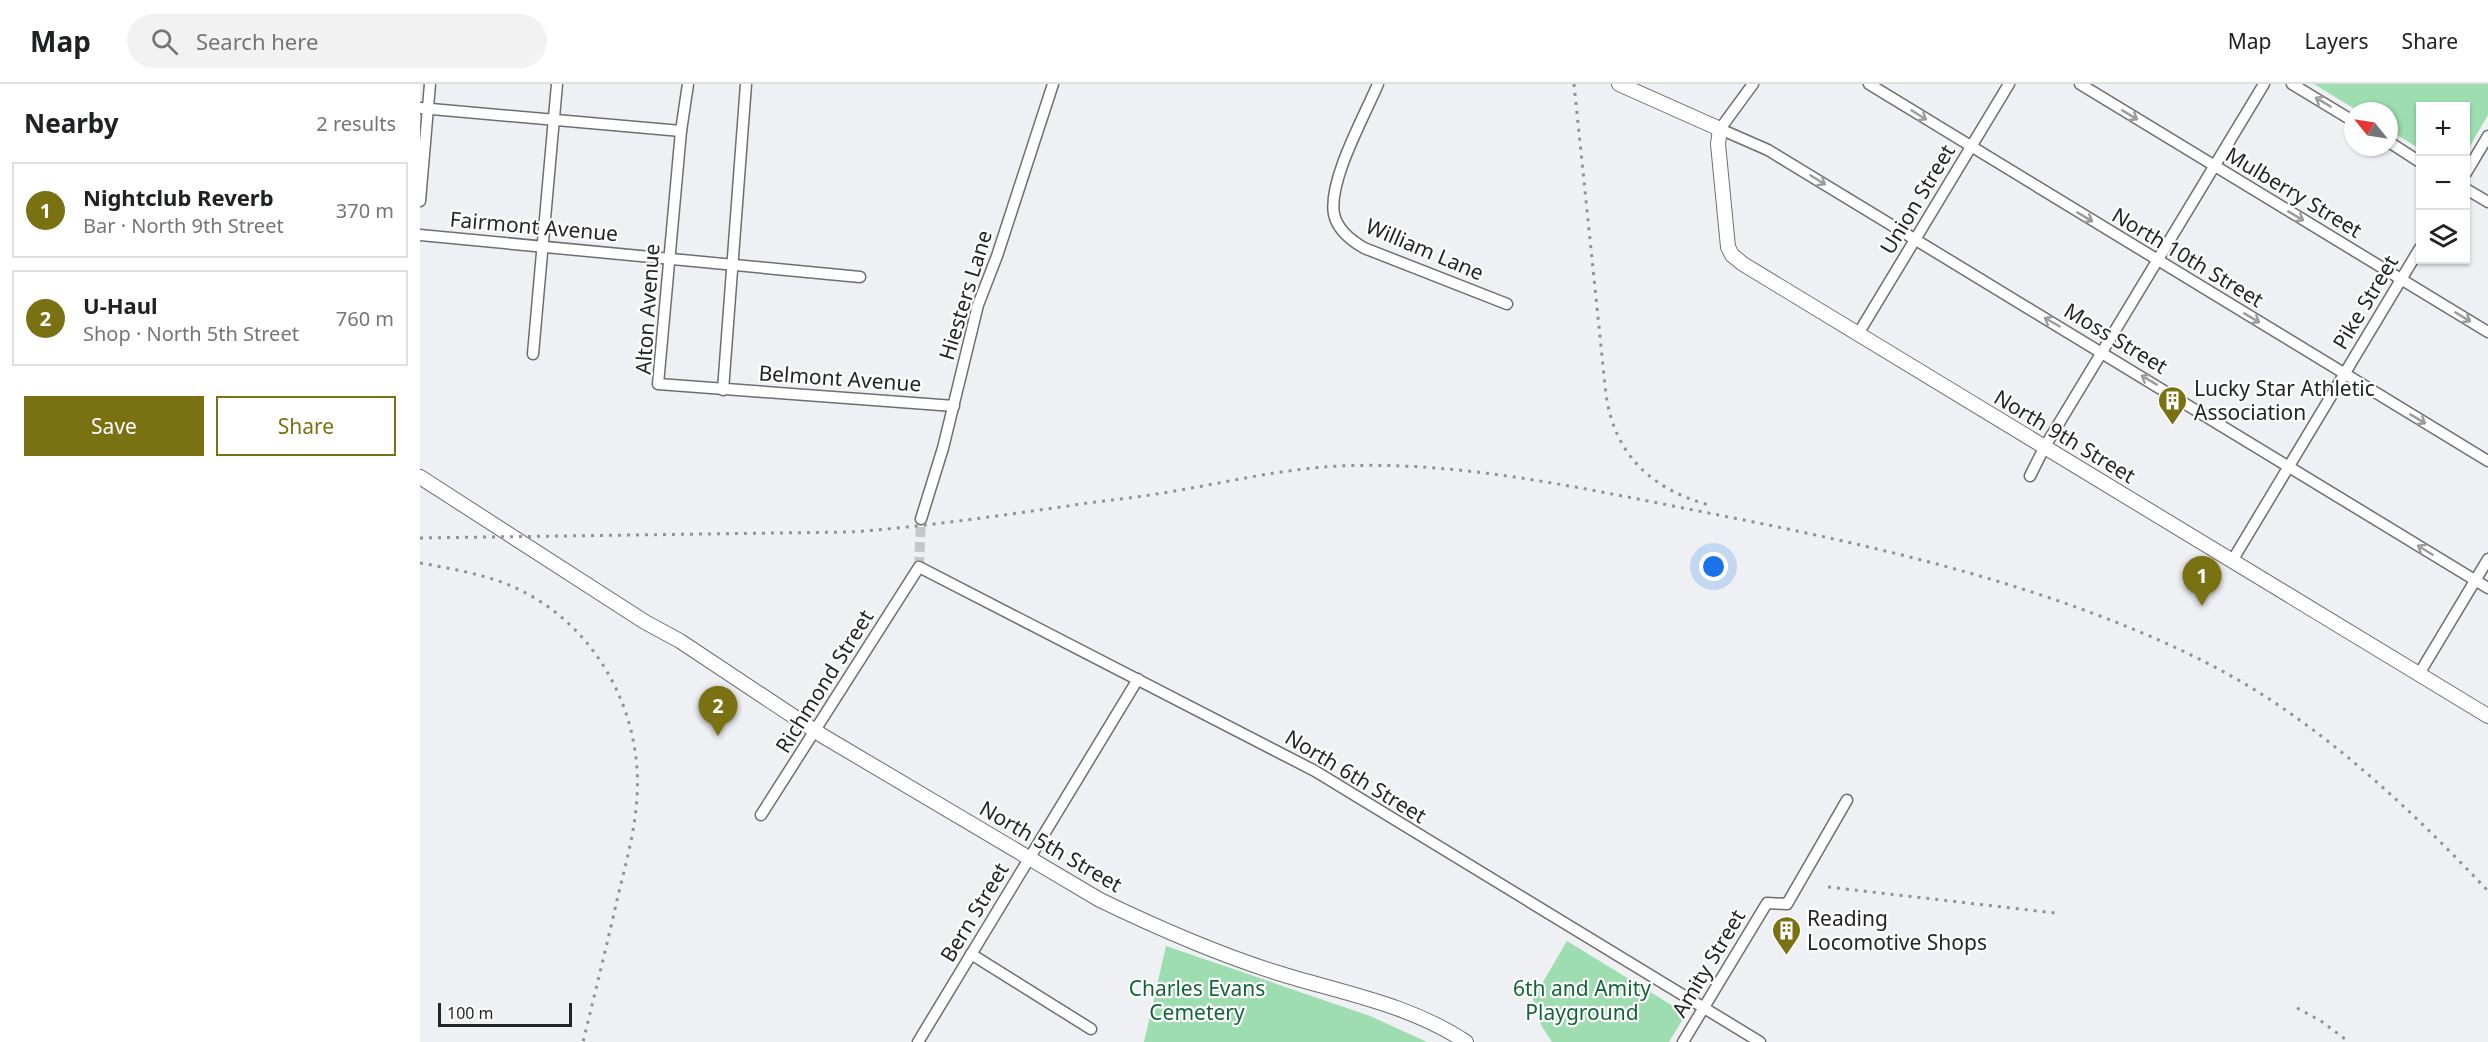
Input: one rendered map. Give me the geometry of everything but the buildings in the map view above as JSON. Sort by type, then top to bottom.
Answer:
[{"type":"main road","points":[[1619,84],[1720,129]]},
{"type":"main road","name":"North 9th Street","points":[[1720,129],[1718,144],[1730,252],[1743,264],[2488,716]]},
{"type":"main road","name":"North 5th Street","points":[[420,477],[645,622],[680,641],[816,732],[1101,900],[1192,942],[1278,973],[1395,1007],[1424,1018],[1466,1042]]},
{"type":"street","points":[[420,201],[424,108],[430,84]]},
{"type":"street","points":[[533,354],[557,84]]},
{"type":"street","name":"Alton Avenue","points":[[688,84],[681,131],[658,384],[723,390]]},
{"type":"street","points":[[723,390],[746,84]]},
{"type":"street","name":"Hiesters Lane","points":[[921,519],[954,406],[978,305],[997,256],[1053,84]]},
{"type":"street","name":"William Lane","points":[[1378,84],[1334,191],[1335,216],[1342,230],[1350,239],[1364,248],[1507,304]]},
{"type":"street","points":[[1720,129],[1754,84]]},
{"type":"street","name":"North 10th Street","points":[[1869,84],[2488,461]]},
{"type":"street","name":"Union Street","points":[[1858,334],[2009,84]]},
{"type":"street","name":"Mulberry Street","points":[[2080,84],[2488,332]]},
{"type":"street","points":[[2030,476],[2044,448],[2264,84]]},
{"type":"street","points":[[2292,84],[2344,116]]},
{"type":"street","points":[[424,108],[681,131]]},
{"type":"street","name":"Moss Street","points":[[1720,129],[1768,150],[2488,588]]},
{"type":"street","points":[[2470,166],[2488,136]]},
{"type":"street","points":[[2398,148],[2416,159]]},
{"type":"street","points":[[2470,191],[2488,202]]},
{"type":"street","name":"Fairmont Avenue","points":[[420,235],[860,277]]},
{"type":"street","name":"Pike Street","points":[[2232,561],[2416,256]]},
{"type":"street","name":"Belmont Avenue","points":[[723,390],[954,406]]},
{"type":"street","points":[[2419,674],[2488,559]]},
{"type":"street","name":"North 6th Street","points":[[919,567],[1315,771],[1760,1042]]},
{"type":"street","name":"Richmond Street","points":[[761,815],[919,567]]},
{"type":"street","name":"Bern Street","points":[[918,1042],[1138,679]]},
{"type":"street","name":"Amity Street","points":[[1683,1042],[1767,903],[1787,904],[1847,800]]},
{"type":"street","points":[[971,954],[1091,1029]]},
{"type":"green space","points":[[2314,84],[2488,84],[2488,115],[2470,146],[2470,102],[2416,102],[2416,147],[2398,136],[2398,102],[2344,102]]},
{"type":"green space","name":"6th and Amity Playground","points":[[1567,941],[1686,1014],[1669,1042],[1552,1042],[1541,1025],[1533,999]]},
{"type":"green space","name":"Charles Evans Cemetery","points":[[1166,946],[1370,1016],[1427,1042],[1144,1042]]},
{"type":"tunnel","points":[[919,567],[921,519]]},
{"type":"railway","points":[[1574,84],[1606,395],[1611,416],[1627,452],[1639,467],[1670,490],[1709,505]]},
{"type":"railway","points":[[420,538],[877,530],[1134,497],[1270,474],[1339,466],[1427,467],[1558,484],[1796,531],[1956,569],[2061,602],[2113,621],[2190,654],[2263,695],[2324,738],[2382,786],[2488,891]]},
{"type":"railway","points":[[420,563],[494,579],[535,598],[562,618],[585,641],[605,668],[620,698],[631,730],[637,763],[636,810],[627,859],[583,1042]]},
{"type":"railway","points":[[1828,887],[2055,913]]},
{"type":"railway","points":[[2297,1008],[2321,1021],[2349,1042]]},
{"type":"place","name":"Lucky Star Athletic Association","points":[[2173,426]]},
{"type":"place","name":"Nightclub Reverb","points":[[2202,606]]},
{"type":"place","name":"U-Haul","points":[[718,736]]},
{"type":"place","name":"Reading Locomotive Shops","points":[[1786,956]]}]
